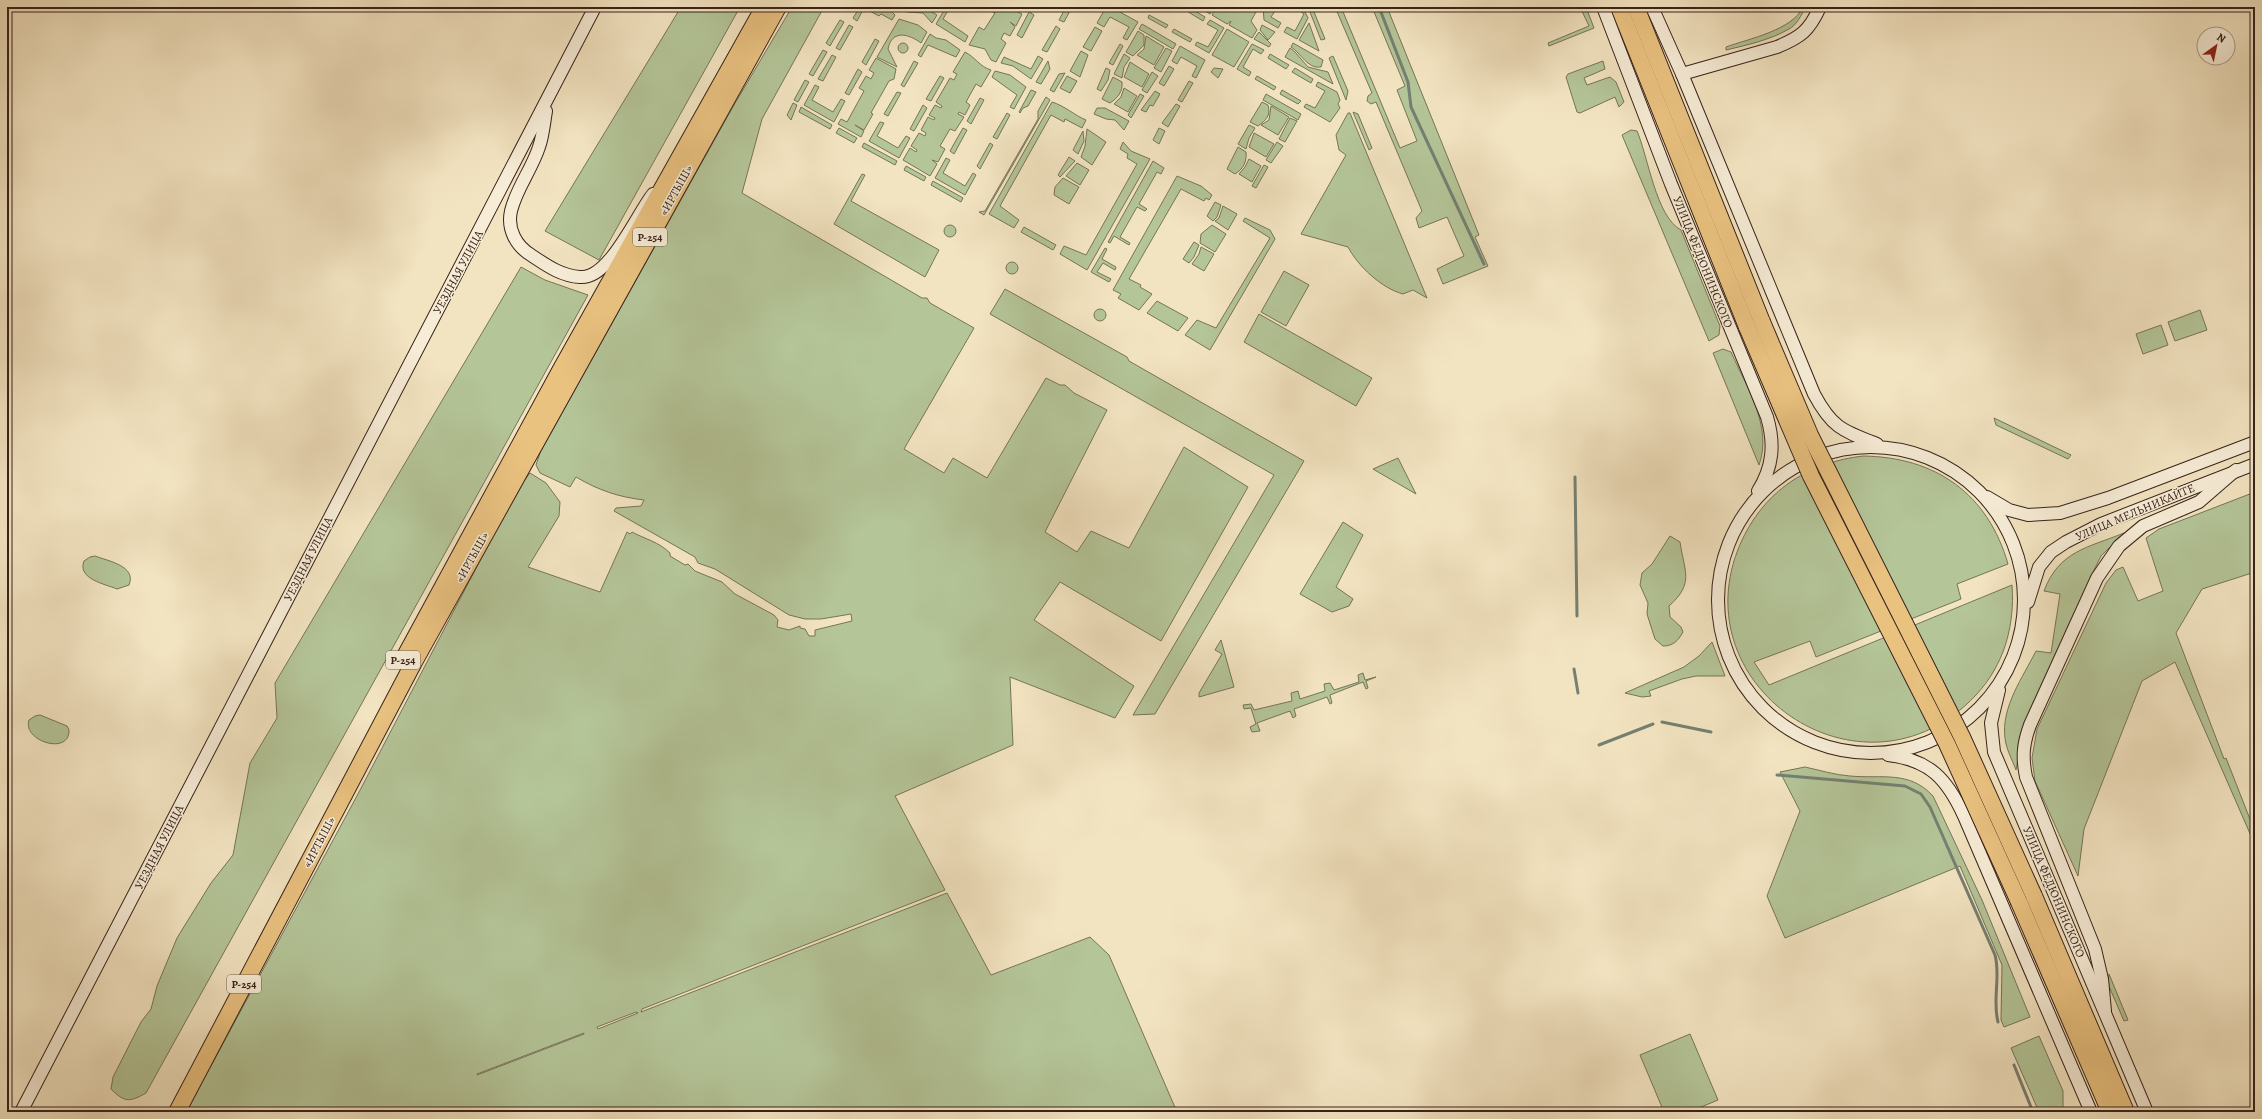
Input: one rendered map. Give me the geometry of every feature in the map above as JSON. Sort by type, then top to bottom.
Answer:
[{"type":"highway","name":"«ИРТЫШ»","points":[[164,1112],[408,650],[669,175],[764,7]]},
{"type":"highway","name":"«ИРТЫШ»","points":[[176,1112],[418,655],[778,7]]},
{"type":"highway","name":"УЛИЦА ФЕДЮНИНСКОГО","points":[[1619,7],[1747,327],[1811,476],[1947,744],[2019,902],[2110,1112]]},
{"type":"highway","name":"УЛИЦА ФЕДЮНИНСКОГО","points":[[1636,7],[1762,322],[1813,442],[1962,737],[2034,896],[2126,1112]]},
{"type":"main road","name":"УЕЗДНАЯ УЛИЦА","points":[[21,1112],[595,7]]},
{"type":"main road","name":"УЛИЦА ФЕДЮНИНСКОГО","points":[[1603,7],[1660,156],[1770,425],[1773,451],[1769,470],[1744,514]]},
{"type":"main road","points":[[1652,7],[1682,74],[1818,401],[1827,416],[1840,429],[1885,448],[1930,459],[1957,473],[1980,493],[2003,522],[2017,556],[2024,592],[2021,628],[2008,668],[1996,689],[1980,708],[1952,729],[1924,744],[1905,749],[1867,753]]},
{"type":"main road","points":[[1682,74],[1777,47],[1792,41],[1806,31],[1813,22],[1820,7]]},
{"type":"main road","points":[[549,98],[539,147],[511,211],[511,227],[520,248],[543,263],[566,274],[581,278],[598,272],[612,256],[643,207],[669,175]]},
{"type":"main road","name":"УЛИЦА МЕЛЬНИКАЙТЕ","points":[[1980,493],[2018,513],[2038,516],[2060,514],[2108,498],[2255,442]]},
{"type":"main road","points":[[1885,448],[1864,447],[1836,451],[1806,462],[1774,482],[1744,514],[1728,546],[1719,581],[1718,606],[1721,627],[1734,668],[1759,703],[1790,729],[1826,746],[1867,753],[1898,756],[1924,765],[1942,778],[1950,788],[1964,816],[2091,1112]]},
{"type":"main road","name":"УЛИЦА МЕЛЬНИКАЙТЕ","points":[[2021,628],[2036,574],[2044,559],[2051,552],[2066,542],[2101,524],[2236,470],[2255,464]]},
{"type":"main road","points":[[2105,1011],[2102,979],[2095,949],[2026,777],[2022,758],[2023,744],[2030,725],[2097,578],[2119,546],[2143,526],[2199,502],[2236,470]]},
{"type":"main road","name":"УЛИЦА ФЕДЮНИНСКОГО","points":[[2008,668],[1995,699],[1991,716],[1991,740],[1994,752],[2147,1112]]},
{"type":"green space","points":[[681,7],[740,7],[599,260],[545,231]]},
{"type":"green space","points":[[792,7],[824,7],[762,119],[742,193],[922,298],[927,298],[930,303],[974,328],[904,449],[944,473],[953,458],[987,478],[1046,378],[1060,385],[1065,385],[1074,393],[1107,410],[1045,532],[1077,552],[1091,531],[1129,548],[1184,447],[1248,487],[1161,641],[1060,582],[1034,620],[1134,686],[1115,718],[1010,677],[1013,745],[895,796],[945,890],[642,1009],[641,1012],[947,893],[991,975],[1090,937],[1109,955],[1177,1112],[186,1112],[358,794],[517,490],[530,473],[546,483],[560,502],[559,516],[528,567],[600,592],[627,532],[630,534],[632,532],[661,546],[670,553],[670,556],[685,565],[688,564],[695,571],[722,582],[735,594],[774,615],[778,620],[777,627],[789,630],[800,626],[800,628],[805,629],[809,636],[815,636],[815,630],[852,621],[851,614],[821,619],[805,619],[789,615],[715,569],[698,563],[695,557],[614,511],[616,508],[641,506],[644,500],[608,492],[592,486],[576,477],[570,487],[540,473],[536,465],[541,450],[734,105]],"holes":[[[636,1012],[638,1013],[598,1029],[597,1027]],[[584,1034],[477,1075],[477,1074]]]},
{"type":"green space","points":[[860,7],[887,7],[895,15],[892,20],[881,14],[879,16],[864,8],[857,21],[853,18]]},
{"type":"green space","points":[[905,7],[924,7],[937,15],[932,23],[923,13],[907,12],[904,9]]},
{"type":"green space","points":[[946,7],[950,7],[943,19],[968,36],[965,42],[936,24]]},
{"type":"green space","points":[[991,7],[1019,7],[1016,11],[1022,14],[1016,26],[1010,22],[1015,27],[1010,36],[1004,33],[1001,39],[1006,43],[996,62],[991,60],[985,49],[969,45],[979,27],[984,30],[995,13],[989,10]]},
{"type":"green space","points":[[1066,7],[1072,7],[1064,22],[1059,20]]},
{"type":"green space","points":[[1106,7],[1111,7],[1138,22],[1127,40],[1123,38],[1129,27],[1110,17],[1104,27],[1097,23]]},
{"type":"green space","points":[[1188,7],[1205,17],[1203,21],[1185,10]]},
{"type":"green space","points":[[1198,7],[1255,7],[1257,10],[1251,21],[1257,30],[1252,38],[1229,25],[1231,21],[1227,24],[1212,15],[1214,11],[1212,10],[1210,14]]},
{"type":"green space","points":[[1263,7],[1269,7],[1275,11],[1271,17],[1281,23],[1278,28],[1264,20]]},
{"type":"green space","points":[[1298,7],[1305,12],[1308,18],[1297,39],[1284,32],[1287,27],[1295,31],[1304,14],[1297,9]]},
{"type":"green space","points":[[1308,7],[1312,7],[1325,39],[1321,40]]},
{"type":"green space","points":[[1335,7],[1341,7],[1400,148],[1417,141],[1397,90],[1405,86],[1372,7],[1387,7],[1479,235],[1475,237],[1488,266],[1443,284],[1437,269],[1464,256],[1447,217],[1419,228],[1416,218],[1422,211],[1376,102],[1371,104],[1367,101],[1368,96],[1372,93]]},
{"type":"green space","points":[[1580,7],[1586,7],[1594,28],[1549,46],[1548,43],[1589,26]]},
{"type":"green space","points":[[1803,7],[1806,7],[1799,20],[1782,33],[1750,44],[1726,50],[1726,47],[1780,28],[1798,15]]},
{"type":"green space","points":[[1029,12],[1034,15],[1022,38],[1017,35]]},
{"type":"green space","points":[[1149,15],[1168,25],[1166,28],[1148,18]]},
{"type":"green space","points":[[899,19],[918,25],[927,32],[921,43],[911,37],[902,35],[893,38],[888,49],[897,67],[877,57]]},
{"type":"green space","points":[[840,20],[844,22],[830,46],[826,43]]},
{"type":"green space","points":[[1210,20],[1224,28],[1209,53],[1195,45],[1197,42],[1208,47],[1218,30],[1207,24]]},
{"type":"green space","points":[[1309,23],[1319,51],[1299,40]]},
{"type":"green space","points":[[1142,24],[1176,44],[1173,49],[1139,29]]},
{"type":"green space","points":[[849,25],[853,27],[840,50],[836,48]]},
{"type":"green space","points":[[1262,25],[1275,32],[1268,40],[1260,30]]},
{"type":"green space","points":[[1056,26],[1060,29],[1047,52],[1042,50]]},
{"type":"green space","points":[[1095,27],[1102,31],[1091,51],[1083,47]]},
{"type":"green space","points":[[1174,29],[1192,39],[1190,42],[1172,32]]},
{"type":"green space","points":[[1227,29],[1249,42],[1234,67],[1212,55]]},
{"type":"green space","points":[[1138,31],[1144,35],[1144,45],[1133,56],[1126,52]]},
{"type":"green space","points":[[1259,32],[1271,44],[1269,47],[1254,39]]},
{"type":"green space","points":[[930,34],[936,38],[946,40],[960,50],[956,57],[928,45],[921,57],[918,55]]},
{"type":"green space","points":[[1146,36],[1164,47],[1154,65],[1137,55],[1144,49]]},
{"type":"green space","points":[[875,39],[879,41],[866,65],[862,62]]},
{"type":"green space","points":[[901,43],[905,43],[907,44],[907,52],[901,53],[898,50],[898,46]]},
{"type":"green space","points":[[1293,43],[1323,60],[1321,67],[1312,66],[1308,63],[1291,47]]},
{"type":"green space","points":[[1120,44],[1123,46],[1113,65],[1109,63]]},
{"type":"green space","points":[[1252,44],[1264,50],[1261,54],[1253,49],[1243,67],[1251,72],[1249,76],[1237,69]]},
{"type":"green space","points":[[1180,46],[1205,60],[1196,78],[1192,76],[1197,66],[1181,57],[1177,64],[1172,61]]},
{"type":"green space","points":[[1166,48],[1172,51],[1161,72],[1154,68]]},
{"type":"green space","points":[[1290,48],[1308,67],[1328,72],[1333,84],[1285,57]]},
{"type":"green space","points":[[823,50],[827,52],[813,76],[809,74]]},
{"type":"green space","points":[[1081,51],[1088,55],[1080,77],[1070,71]]},
{"type":"green space","points":[[965,52],[984,67],[991,70],[981,87],[976,84],[966,102],[970,105],[965,115],[959,112],[958,114],[964,117],[955,131],[950,129],[940,146],[945,149],[938,162],[932,160],[937,164],[930,176],[903,160],[910,148],[916,152],[917,150],[911,146],[919,133],[925,136],[926,133],[921,130],[928,117],[934,120],[935,118],[929,115],[935,105],[941,108],[942,106],[936,102],[950,78],[954,80],[957,74],[953,72]]},
{"type":"green space","points":[[1124,54],[1130,58],[1124,67],[1122,78],[1114,74]]},
{"type":"green space","points":[[1270,54],[1289,65],[1286,69],[1268,58]]},
{"type":"green space","points":[[832,55],[836,57],[823,81],[818,79]]},
{"type":"green space","points":[[1038,56],[1043,59],[1031,79],[1013,66],[1001,63],[1004,57],[1031,69]]},
{"type":"green space","points":[[1333,56],[1348,91],[1346,100],[1329,58]]},
{"type":"green space","points":[[876,58],[896,69],[894,79],[889,81],[872,111],[871,113],[873,114],[864,130],[855,125],[864,131],[861,137],[838,124],[841,119],[847,122],[864,91],[859,88],[866,76],[871,79],[874,73],[869,70]]},
{"type":"green space","points":[[914,61],[918,63],[904,87],[901,85]]},
{"type":"green space","points":[[1048,61],[1050,69],[1041,84],[1036,82]]},
{"type":"green space","points":[[1603,61],[1605,69],[1584,78],[1587,85],[1610,77],[1616,82],[1624,102],[1619,107],[1615,97],[1580,113],[1577,112],[1566,77],[1568,74]]},
{"type":"green space","points":[[1130,62],[1149,74],[1142,87],[1124,77]]},
{"type":"green space","points":[[1169,66],[1174,69],[1164,86],[1159,83]]},
{"type":"green space","points":[[1106,68],[1110,70],[1108,80],[1101,91],[1097,89]]},
{"type":"green space","points":[[1214,68],[1223,69],[1218,78],[1211,72]]},
{"type":"green space","points":[[1295,68],[1313,79],[1311,83],[1292,72]]},
{"type":"green space","points":[[858,69],[862,72],[849,95],[845,93]]},
{"type":"green space","points":[[995,71],[1010,75],[1026,87],[1014,109],[1010,107],[1017,95],[992,77]]},
{"type":"green space","points":[[1152,72],[1158,76],[1147,93],[1142,90]]},
{"type":"green space","points":[[1065,73],[1054,92],[1050,90],[1059,74]]},
{"type":"green space","points":[[940,76],[944,78],[931,101],[926,99]]},
{"type":"green space","points":[[1067,76],[1077,81],[1070,93],[1060,88]]},
{"type":"green space","points":[[1257,76],[1276,87],[1274,90],[1255,79]]},
{"type":"green space","points":[[1113,77],[1122,82],[1122,88],[1115,99],[1110,103],[1102,99]]},
{"type":"green space","points":[[805,80],[809,82],[798,102],[794,100]]},
{"type":"green space","points":[[1189,81],[1193,83],[1182,102],[1178,100]]},
{"type":"green space","points":[[1318,82],[1337,92],[1340,100],[1338,104],[1340,108],[1330,122],[1304,107],[1306,104],[1315,108],[1325,91],[1316,86]]},
{"type":"green space","points":[[815,85],[819,87],[812,100],[833,112],[841,99],[845,101],[834,122],[804,105]]},
{"type":"green space","points":[[1124,88],[1137,96],[1128,112],[1114,104],[1121,97]]},
{"type":"green space","points":[[1031,90],[1036,92],[1028,106],[1023,108],[1020,113],[1019,112]]},
{"type":"green space","points":[[1282,90],[1301,101],[1298,104],[1280,94]]},
{"type":"green space","points":[[1155,91],[1160,94],[1153,106],[1150,105],[1146,112],[1141,110]]},
{"type":"green space","points":[[897,92],[901,93],[888,116],[884,114]]},
{"type":"green space","points":[[1140,94],[1144,96],[1131,118],[1128,115]]},
{"type":"green space","points":[[1266,94],[1301,114],[1298,120],[1263,100]]},
{"type":"green space","points":[[1046,97],[1050,100],[984,215],[979,212],[985,211],[1038,119],[1038,111]]},
{"type":"green space","points":[[980,98],[984,100],[971,124],[967,121]]},
{"type":"green space","points":[[1052,102],[1086,120],[1082,128],[1065,119],[1064,122],[1051,115],[1000,206],[1019,220],[1014,228],[989,214]]},
{"type":"green space","points":[[1262,102],[1268,105],[1269,112],[1265,120],[1258,126],[1250,122]]},
{"type":"green space","points":[[793,103],[797,105],[791,120],[787,115]]},
{"type":"green space","points":[[1176,104],[1180,106],[1168,127],[1162,123]]},
{"type":"green space","points":[[923,105],[927,108],[914,131],[910,129]]},
{"type":"green space","points":[[1271,106],[1289,117],[1278,135],[1261,125],[1269,120]]},
{"type":"green space","points":[[801,107],[832,125],[830,129],[799,112]]},
{"type":"green space","points":[[1097,108],[1105,108],[1129,121],[1124,130],[1115,120],[1106,119],[1094,114]]},
{"type":"green space","points":[[1353,112],[1358,114],[1372,148],[1369,150]]},
{"type":"green space","points":[[1007,113],[1010,115],[997,139],[993,137]]},
{"type":"green space","points":[[1348,113],[1350,113],[1427,298],[1413,290],[1403,294],[1379,282],[1364,269],[1348,247],[1301,234],[1346,155],[1339,150],[1336,135]]},
{"type":"green space","points":[[1290,118],[1297,121],[1285,142],[1279,139]]},
{"type":"green space","points":[[880,122],[884,123],[877,136],[898,148],[906,136],[910,138],[899,158],[869,141]]},
{"type":"green space","points":[[1249,125],[1255,128],[1249,138],[1246,149],[1238,144]]},
{"type":"green space","points":[[839,128],[857,138],[854,143],[836,133]]},
{"type":"green space","points":[[963,128],[967,130],[954,154],[950,151]]},
{"type":"green space","points":[[1159,128],[1165,131],[1159,144],[1153,140]]},
{"type":"green space","points":[[1087,129],[1106,142],[1092,165],[1081,157],[1085,146]]},
{"type":"green space","points":[[1631,130],[1637,131],[1659,200],[1672,223],[1681,230],[1720,326],[1719,335],[1709,341],[1622,135]]},
{"type":"green space","points":[[1083,131],[1084,141],[1078,154],[1073,150]]},
{"type":"green space","points":[[1254,133],[1274,144],[1266,157],[1249,147]]},
{"type":"green space","points":[[1123,142],[1131,151],[1150,159],[1087,270],[1060,254],[1064,246],[1086,255],[1137,164],[1127,158],[1128,154],[1120,149]]},
{"type":"green space","points":[[1277,142],[1283,146],[1271,163],[1266,160]]},
{"type":"green space","points":[[864,143],[897,161],[895,165],[862,147]]},
{"type":"green space","points":[[990,143],[993,145],[980,169],[977,166]]},
{"type":"green space","points":[[1238,147],[1246,152],[1246,159],[1240,170],[1235,174],[1227,169]]},
{"type":"green space","points":[[1069,157],[1075,161],[1060,177],[1058,175]]},
{"type":"green space","points":[[946,158],[950,160],[943,173],[965,186],[973,173],[976,175],[965,195],[935,178]]},
{"type":"green space","points":[[1249,159],[1261,166],[1252,182],[1239,174]]},
{"type":"green space","points":[[1153,161],[1164,168],[1161,174],[1157,172],[1139,204],[1147,209],[1145,211],[1137,207],[1120,237],[1130,243],[1129,245],[1114,236],[1110,243],[1108,242]]},
{"type":"green space","points":[[1077,163],[1089,170],[1080,185],[1066,176]]},
{"type":"green space","points":[[1264,165],[1268,167],[1256,188],[1252,186]]},
{"type":"green space","points":[[906,166],[926,177],[924,181],[904,170]]},
{"type":"green space","points":[[862,174],[865,175],[851,201],[939,250],[925,277],[834,224]]},
{"type":"green space","points":[[1177,176],[1201,186],[1212,195],[1209,200],[1206,198],[1204,201],[1181,189],[1129,279],[1141,285],[1140,287],[1152,294],[1139,310],[1118,298],[1121,294],[1113,290]]},
{"type":"green space","points":[[1063,178],[1079,187],[1069,204],[1054,195],[1055,187]]},
{"type":"green space","points":[[933,181],[963,198],[961,202],[931,185]]},
{"type":"green space","points":[[1215,202],[1221,205],[1217,217],[1213,221],[1207,216]]},
{"type":"green space","points":[[1223,206],[1237,214],[1228,230],[1215,221],[1219,218]]},
{"type":"green space","points":[[1245,218],[1270,230],[1275,239],[1210,350],[1185,335],[1197,320],[1216,328],[1270,238],[1243,221]]},
{"type":"green space","points":[[950,225],[954,227],[956,231],[954,235],[950,237],[946,235],[944,231],[946,227]]},
{"type":"green space","points":[[1212,225],[1226,234],[1215,252],[1200,243],[1201,234]]},
{"type":"green space","points":[[1024,227],[1056,245],[1053,250],[1021,232]]},
{"type":"green space","points":[[1194,242],[1199,245],[1194,257],[1189,263],[1183,259]]},
{"type":"green space","points":[[1201,247],[1214,254],[1204,271],[1192,264],[1199,254]]},
{"type":"green space","points":[[1105,248],[1107,249],[1102,259],[1116,267],[1115,270],[1103,263],[1097,272],[1111,279],[1109,282],[1091,272]]},
{"type":"green space","points":[[1012,262],[1016,264],[1018,268],[1016,272],[1012,274],[1008,272],[1006,268],[1008,264]]},
{"type":"green space","points":[[521,267],[545,280],[588,295],[146,1093],[136,1098],[128,1100],[124,1099],[111,1089],[113,1077],[141,1022],[151,1009],[157,986],[177,938],[211,883],[233,855],[250,763],[277,718],[275,683]]},
{"type":"green space","points":[[1284,271],[1309,285],[1286,326],[1261,312]]},
{"type":"green space","points":[[1005,289],[1127,357],[1129,361],[1304,461],[1155,714],[1133,715],[1274,475],[990,314]]},
{"type":"green space","points":[[1157,301],[1188,318],[1178,331],[1147,313]]},
{"type":"green space","points":[[1100,309],[1104,311],[1106,315],[1104,319],[1100,321],[1096,319],[1094,315],[1096,311]]},
{"type":"green space","points":[[2200,310],[2207,330],[2175,341],[2168,322]]},
{"type":"green space","points":[[1259,314],[1372,378],[1356,406],[1244,342]]},
{"type":"green space","points":[[2161,325],[2168,345],[2143,354],[2136,334]]},
{"type":"green space","points":[[1723,349],[1731,352],[1756,407],[1763,436],[1759,465],[1713,353]]},
{"type":"green space","points":[[1994,418],[2071,455],[2068,459],[1996,425]]},
{"type":"green space","points":[[1863,456],[1889,458],[1914,463],[1936,472],[1955,484],[1973,499],[1987,518],[1999,539],[2008,564],[1957,584],[1961,599],[1816,657],[1810,641],[1754,662],[1769,685],[2012,585],[2012,615],[2006,644],[1994,671],[1986,683],[1976,695],[1931,729],[1882,742],[1834,737],[1790,716],[1756,683],[1734,640],[1728,590],[1744,536],[1765,504],[1778,491],[1809,471],[1826,464]]},
{"type":"green space","points":[[1398,458],[1416,494],[1373,469]]},
{"type":"green space","points":[[2255,492],[2255,572],[2202,589],[2176,633],[2224,759],[2226,758],[2255,832],[2255,845],[2175,662],[2142,681],[2084,829],[2078,876],[2035,781],[2032,758],[2037,729],[2106,583],[2116,570],[2123,567],[2138,601],[2163,591],[2146,538],[2159,529]]},
{"type":"green space","points":[[1343,522],[1363,535],[1336,587],[1353,599],[1349,606],[1332,612],[1300,594]]},
{"type":"green space","points":[[2124,533],[2101,556],[2024,723],[2016,770],[2005,738],[2006,715],[2019,682],[2036,651],[2051,653],[2060,594],[2044,591],[2050,578],[2066,559],[2086,547]]},
{"type":"green space","points":[[1670,536],[1680,542],[1686,576],[1682,590],[1669,606],[1670,617],[1681,627],[1683,632],[1675,642],[1670,645],[1663,646],[1655,639],[1647,614],[1648,603],[1640,585],[1642,573],[1652,564]]},
{"type":"green space","points":[[95,556],[114,562],[125,569],[129,573],[129,585],[117,589],[99,583],[88,576],[83,567],[84,561]]},
{"type":"green space","points":[[1221,640],[1234,687],[1199,697],[1199,693],[1222,654],[1215,650]]},
{"type":"green space","points":[[1712,642],[1725,676],[1696,676],[1682,679],[1649,691],[1651,696],[1642,697],[1625,693],[1684,667],[1699,656]]},
{"type":"green space","points":[[1363,673],[1365,680],[1376,677],[1366,681],[1368,688],[1366,689],[1363,682],[1330,695],[1332,703],[1330,704],[1327,697],[1294,709],[1296,716],[1293,718],[1290,711],[1257,723],[1260,731],[1252,732],[1250,727],[1256,724],[1251,708],[1244,709],[1243,705],[1251,704],[1254,710],[1292,701],[1291,693],[1298,691],[1300,699],[1325,691],[1324,684],[1330,683],[1334,690],[1359,682],[1358,675]]},
{"type":"green space","points":[[40,715],[67,726],[69,730],[67,738],[62,742],[55,744],[47,743],[32,734],[29,728],[29,720]]},
{"type":"green space","points":[[1805,767],[1833,774],[1862,777],[1894,777],[1905,779],[1924,788],[1933,796],[1982,900],[2030,1017],[2004,1027],[2001,1020],[2002,965],[1960,866],[1785,938],[1767,896],[1800,811],[1780,772]]},
{"type":"green space","points":[[2109,974],[2128,1020],[2124,1021],[2108,984]]},
{"type":"green space","points":[[1690,1034],[1718,1100],[1689,1112],[1664,1112],[1640,1055]]},
{"type":"green space","points":[[2039,1036],[2063,1091],[2063,1112],[2039,1112],[2011,1048]]},
{"type":"waterway","points":[[1379,7],[1408,82],[1411,107],[1484,264]]},
{"type":"waterway","points":[[1575,477],[1577,616]]},
{"type":"waterway","points":[[1574,669],[1578,693]]},
{"type":"waterway","points":[[1662,722],[1711,732]]},
{"type":"waterway","points":[[1599,745],[1653,724]]},
{"type":"waterway","points":[[1777,775],[1905,786],[1921,794],[1930,807],[1995,955],[1997,963],[1996,1013],[1998,1022]]},
{"type":"waterway","points":[[2014,1065],[2033,1112]]}]
